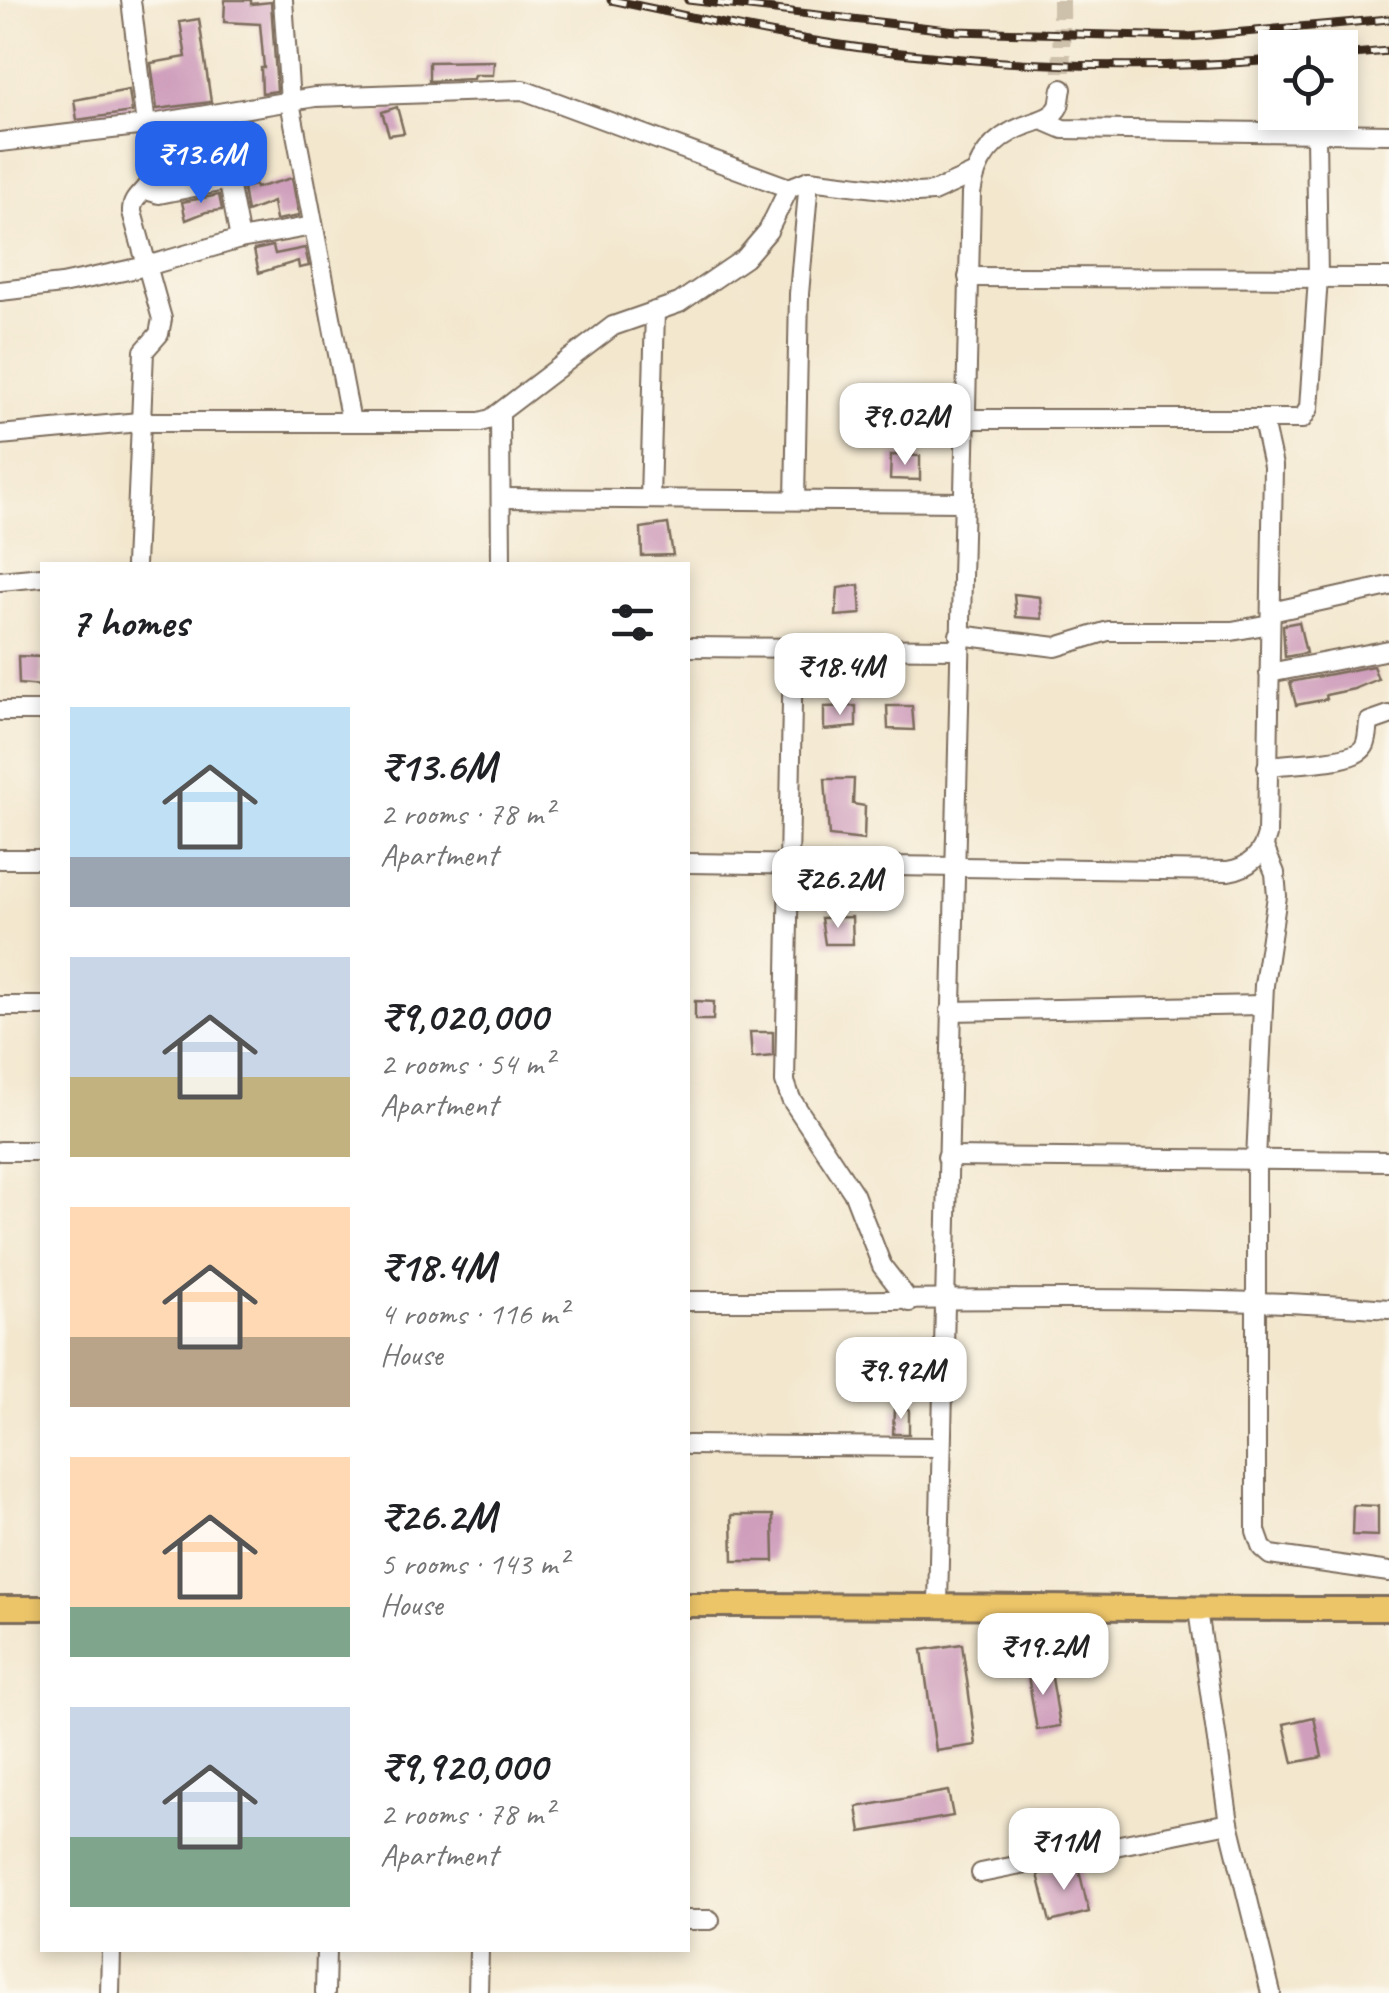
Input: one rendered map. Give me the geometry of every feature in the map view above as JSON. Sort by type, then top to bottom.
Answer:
[{"type":"main road","points":[[690,1605],[1389,1609]]},
{"type":"main road","points":[[0,1608],[40,1608]]},
{"type":"street","points":[[130,0],[152,176],[132,206],[162,320],[160,334],[144,351],[134,562]]},
{"type":"street","points":[[282,0],[290,102],[350,422]]},
{"type":"street","points":[[0,142],[146,125],[315,96],[523,90],[789,188],[809,180],[917,194],[933,192],[973,174]]},
{"type":"street","points":[[938,1604],[953,867],[973,174],[998,140],[1042,120],[1058,108],[1062,90]]},
{"type":"street","points":[[1042,120],[1063,129],[1389,134]]},
{"type":"street","points":[[965,419],[1302,419],[1309,408],[1318,278],[1316,135]]},
{"type":"street","points":[[795,500],[799,294],[809,180]]},
{"type":"street","points":[[146,190],[159,194],[224,181],[230,188],[240,239]]},
{"type":"street","points":[[0,435],[139,422],[480,422],[500,415],[600,335],[625,320],[655,312],[700,290],[745,258],[768,231],[789,188]]},
{"type":"street","points":[[0,291],[62,284],[147,266],[240,239],[313,226]]},
{"type":"street","points":[[968,277],[1389,278]]},
{"type":"street","points":[[650,499],[655,312]]},
{"type":"street","points":[[500,415],[501,562]]},
{"type":"street","points":[[1264,421],[1272,466],[1264,848],[1277,885],[1263,1005],[1256,1160],[1258,1542],[1270,1555],[1389,1572]]},
{"type":"street","points":[[502,498],[963,502]]},
{"type":"street","points":[[0,581],[40,577]]},
{"type":"street","points":[[690,647],[959,642],[1056,647],[1108,631],[1232,631],[1389,586]]},
{"type":"street","points":[[792,648],[784,1071],[788,1092],[854,1194],[887,1274],[910,1302]]},
{"type":"street","points":[[1269,674],[1389,650]]},
{"type":"street","points":[[0,711],[40,711]]},
{"type":"street","points":[[1268,767],[1352,756],[1363,750],[1369,722],[1389,715]]},
{"type":"street","points":[[690,863],[1228,871],[1251,862],[1264,848]]},
{"type":"street","points":[[0,859],[40,858]]},
{"type":"street","points":[[950,1011],[1263,1005]]},
{"type":"street","points":[[0,1006],[40,1006]]},
{"type":"street","points":[[0,1151],[40,1150]]},
{"type":"street","points":[[947,1157],[1389,1161]]},
{"type":"street","points":[[690,1301],[1256,1300],[1389,1309]]},
{"type":"street","points":[[690,1444],[941,1446]]},
{"type":"street","points":[[1198,1610],[1229,1823],[1271,1993]]},
{"type":"street","points":[[981,1873],[1229,1823]]},
{"type":"street","points":[[690,1920],[710,1920]]},
{"type":"street","points":[[110,1993],[111,1952]]},
{"type":"street","points":[[325,1993],[326,1952]]},
{"type":"street","points":[[478,1993],[479,1952]]},
{"type":"building","points":[[225,0],[271,2],[277,91],[262,93],[260,24],[224,22]]},
{"type":"building","points":[[199,19],[211,102],[157,109],[151,63],[186,57],[180,22]]},
{"type":"building","points":[[494,61],[493,75],[429,81],[429,62]]},
{"type":"building","points":[[129,90],[132,112],[77,120],[74,100]]},
{"type":"building","points":[[397,107],[404,133],[389,135],[382,112]]},
{"type":"building","points":[[250,120],[255,158],[240,161],[235,141],[186,145],[182,147],[191,174],[174,175],[163,135]]},
{"type":"building","points":[[292,178],[299,216],[276,220],[273,202],[247,212],[243,188]]},
{"type":"building","points":[[219,195],[222,210],[186,220],[182,202]]},
{"type":"building","points":[[273,246],[275,254],[305,248],[309,266],[299,268],[298,261],[259,273],[254,250]]},
{"type":"building","points":[[891,455],[920,456],[920,480],[890,479]]},
{"type":"building","points":[[668,524],[673,555],[642,556],[641,528]]},
{"type":"building","points":[[859,585],[861,614],[836,616],[838,588]]},
{"type":"building","points":[[1014,594],[1040,597],[1042,619],[1016,617]]},
{"type":"building","points":[[1299,622],[1306,653],[1285,657],[1283,625]]},
{"type":"building","points":[[18,656],[40,657],[40,686],[19,684]]},
{"type":"building","points":[[1373,666],[1378,679],[1326,695],[1327,699],[1296,705],[1290,682]]},
{"type":"building","points":[[856,706],[856,727],[824,730],[824,707]]},
{"type":"building","points":[[887,706],[912,706],[914,730],[888,729]]},
{"type":"building","points":[[825,779],[854,779],[853,804],[865,806],[864,840],[829,836]]},
{"type":"building","points":[[852,917],[853,944],[825,944],[821,918]]},
{"type":"building","points":[[695,1001],[714,1002],[713,1020],[695,1020]]},
{"type":"building","points":[[750,1032],[773,1032],[773,1056],[752,1058]]},
{"type":"building","points":[[894,1409],[909,1409],[909,1434],[893,1434]]},
{"type":"building","points":[[1353,1505],[1378,1506],[1378,1536],[1352,1535]]},
{"type":"building","points":[[732,1515],[773,1515],[774,1561],[733,1561]]},
{"type":"building","points":[[962,1644],[976,1745],[936,1751],[922,1650]]},
{"type":"building","points":[[1050,1666],[1060,1726],[1037,1730],[1027,1670]]},
{"type":"building","points":[[1314,1717],[1322,1757],[1293,1763],[1284,1724]]},
{"type":"building","points":[[948,1791],[953,1816],[861,1832],[857,1807]]},
{"type":"building","points":[[1078,1866],[1089,1912],[1050,1922],[1038,1874]]},
{"type":"tunnel","points":[[1061,0],[1062,89]]},
{"type":"railway","points":[[611,0],[835,44],[960,59],[1151,66],[1258,61]]},
{"type":"railway","points":[[688,0],[956,31],[1188,37],[1389,19]]},
{"type":"railway","points":[[1358,54],[1389,51]]}]
